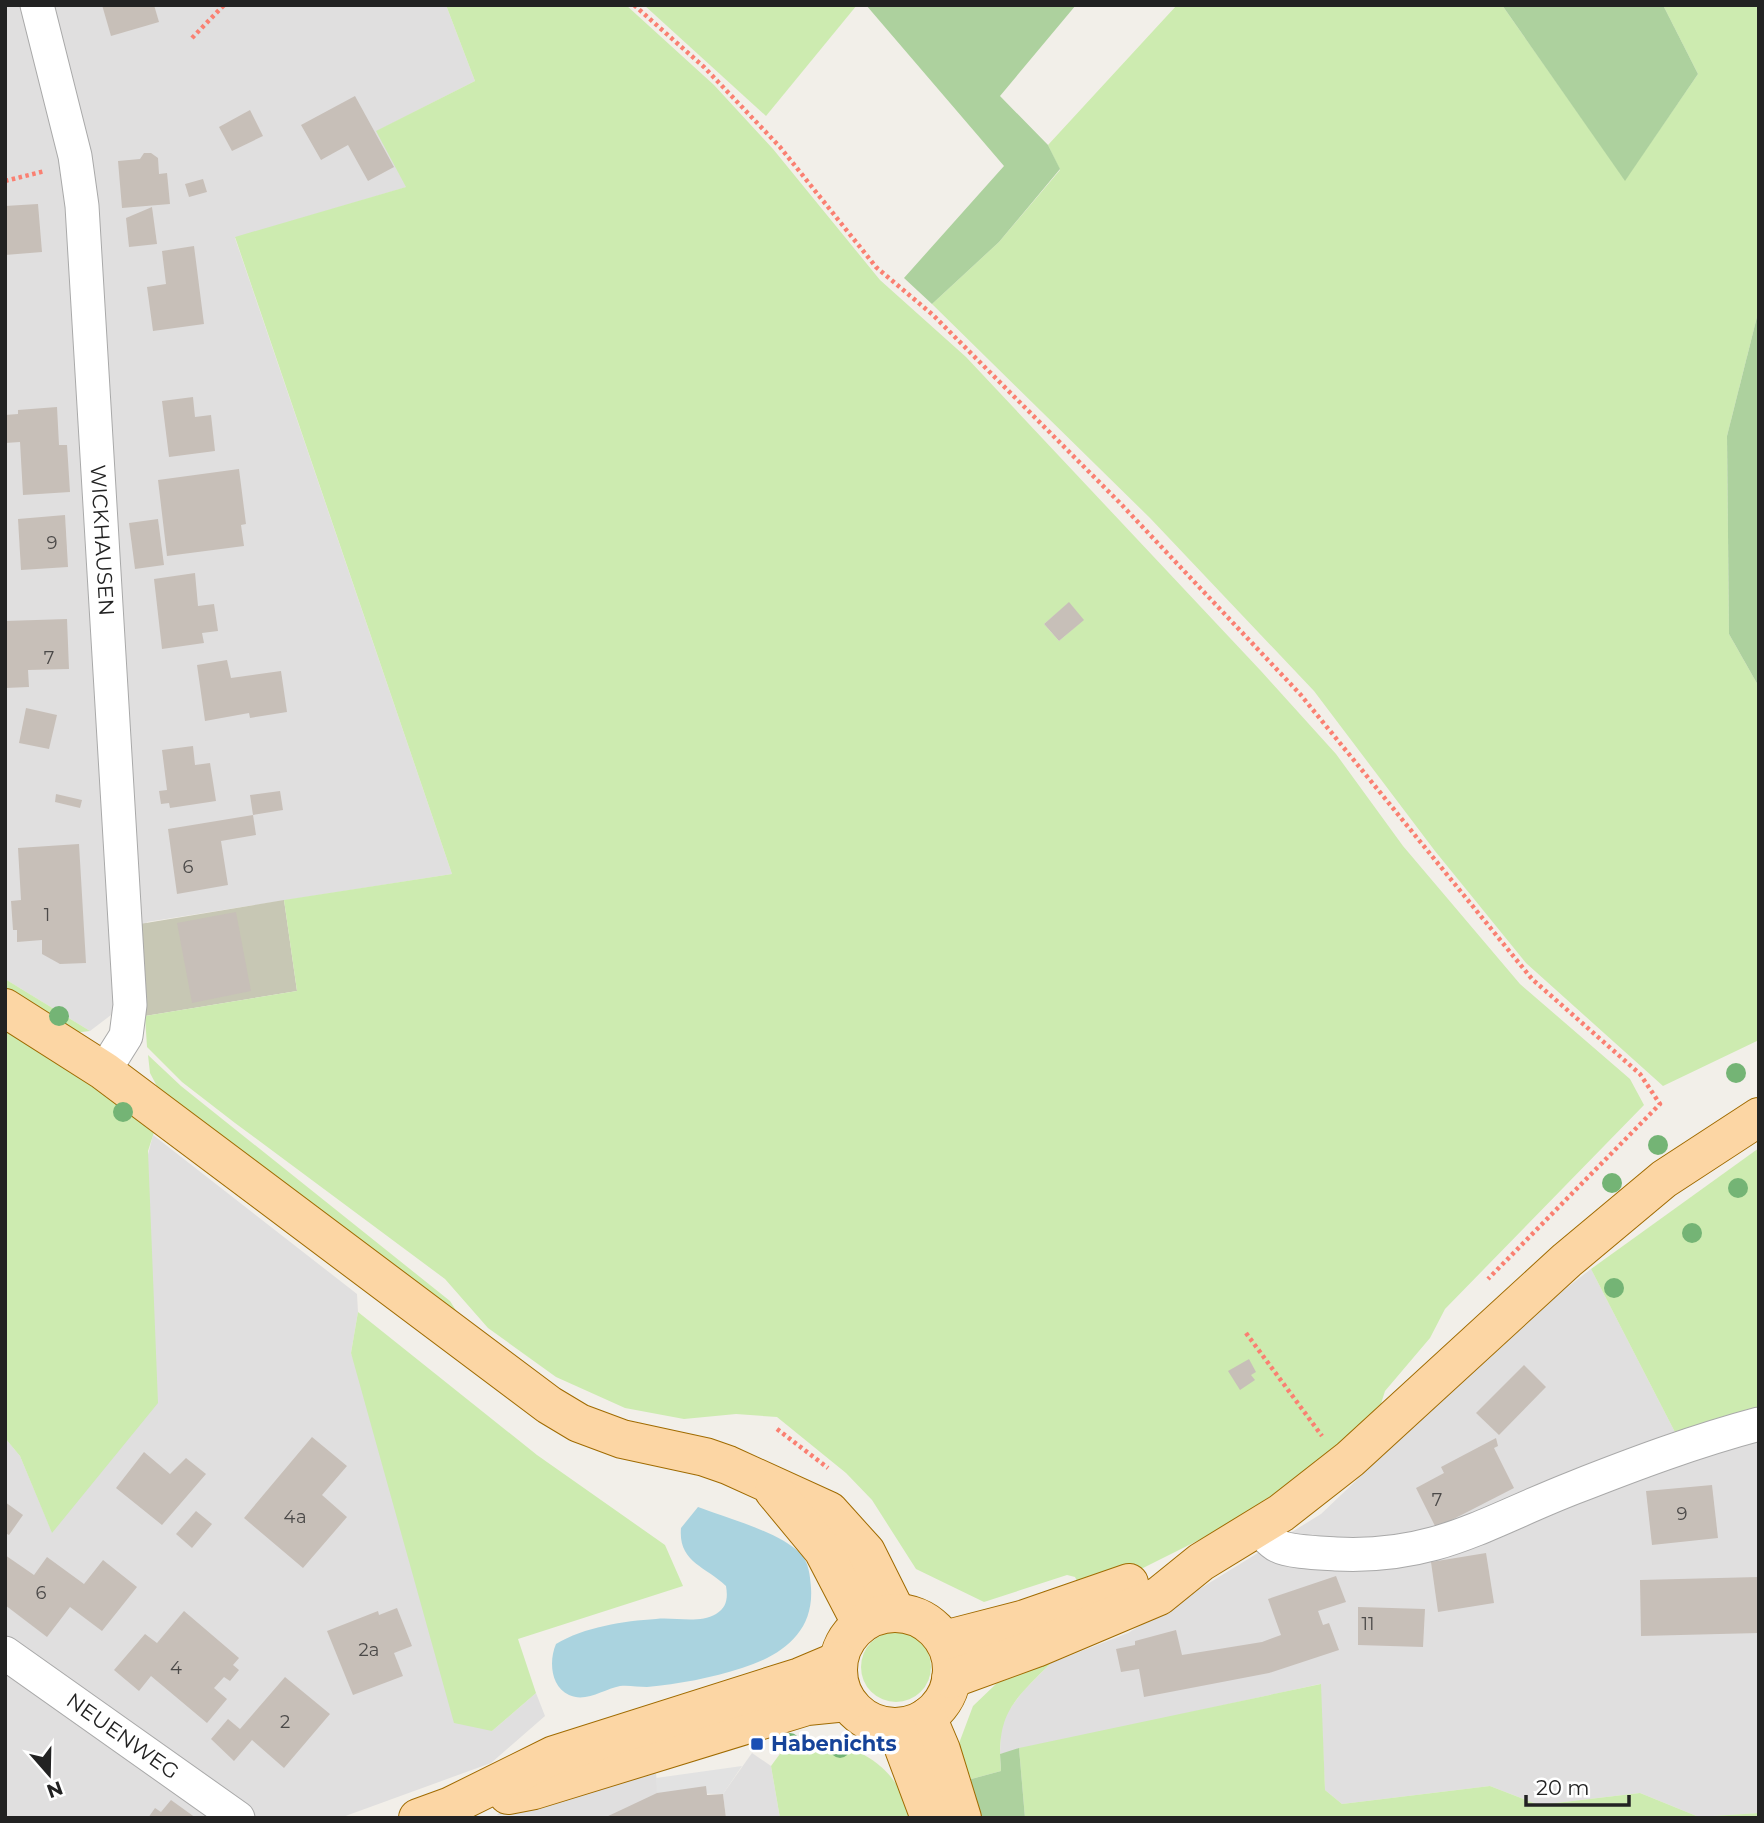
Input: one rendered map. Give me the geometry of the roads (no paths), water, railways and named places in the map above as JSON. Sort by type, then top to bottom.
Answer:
[{"type":"main road","points":[[5,1008],[104,1072],[549,1405],[579,1423],[622,1439],[705,1457],[829,1511],[848,1529],[876,1568],[878,1618]]},
{"type":"main road","points":[[951,1679],[1037,1648],[1159,1596],[1201,1562],[1258,1528],[1343,1465],[1567,1260],[1644,1195],[1759,1117]]},
{"type":"main road","points":[[944,1640],[1005,1625],[1099,1596],[1150,1575],[1201,1562]]},
{"type":"main road","points":[[878,1618],[924,1620],[944,1640],[951,1659],[951,1679],[939,1707],[912,1722],[877,1725],[860,1716],[847,1702],[838,1682],[838,1661],[842,1646],[878,1618]]},
{"type":"main road","points":[[434,1812],[554,1755],[789,1680],[838,1661]]},
{"type":"main road","points":[[434,1812],[534,1790],[807,1706],[847,1702]]},
{"type":"main road","points":[[912,1722],[930,1818]]},
{"type":"main road","points":[[912,1722],[941,1750],[962,1818]]},
{"type":"street","name":"WICKHAUSEN","points":[[37,5],[75,156],[82,206],[131,1005],[126,1036],[104,1072]]},
{"type":"street","points":[[1258,1528],[1278,1546],[1314,1552],[1364,1555],[1417,1550],[1449,1542],[1570,1489],[1701,1440],[1759,1424]]},
{"type":"street","name":"NEUENWEG","points":[[5,1653],[238,1818]]},
{"type":"water","points":[[698,1507],[766,1532],[800,1553],[808,1569],[811,1588],[807,1618],[801,1630],[770,1657],[719,1675],[659,1686],[620,1686],[582,1697],[575,1697],[563,1691],[555,1679],[552,1657],[556,1644],[567,1638],[592,1629],[631,1621],[702,1619],[716,1614],[725,1605],[726,1586],[688,1556],[681,1539],[681,1528]]},
{"type":"place","name":"Habenichts","points":[[757,1744]]}]
